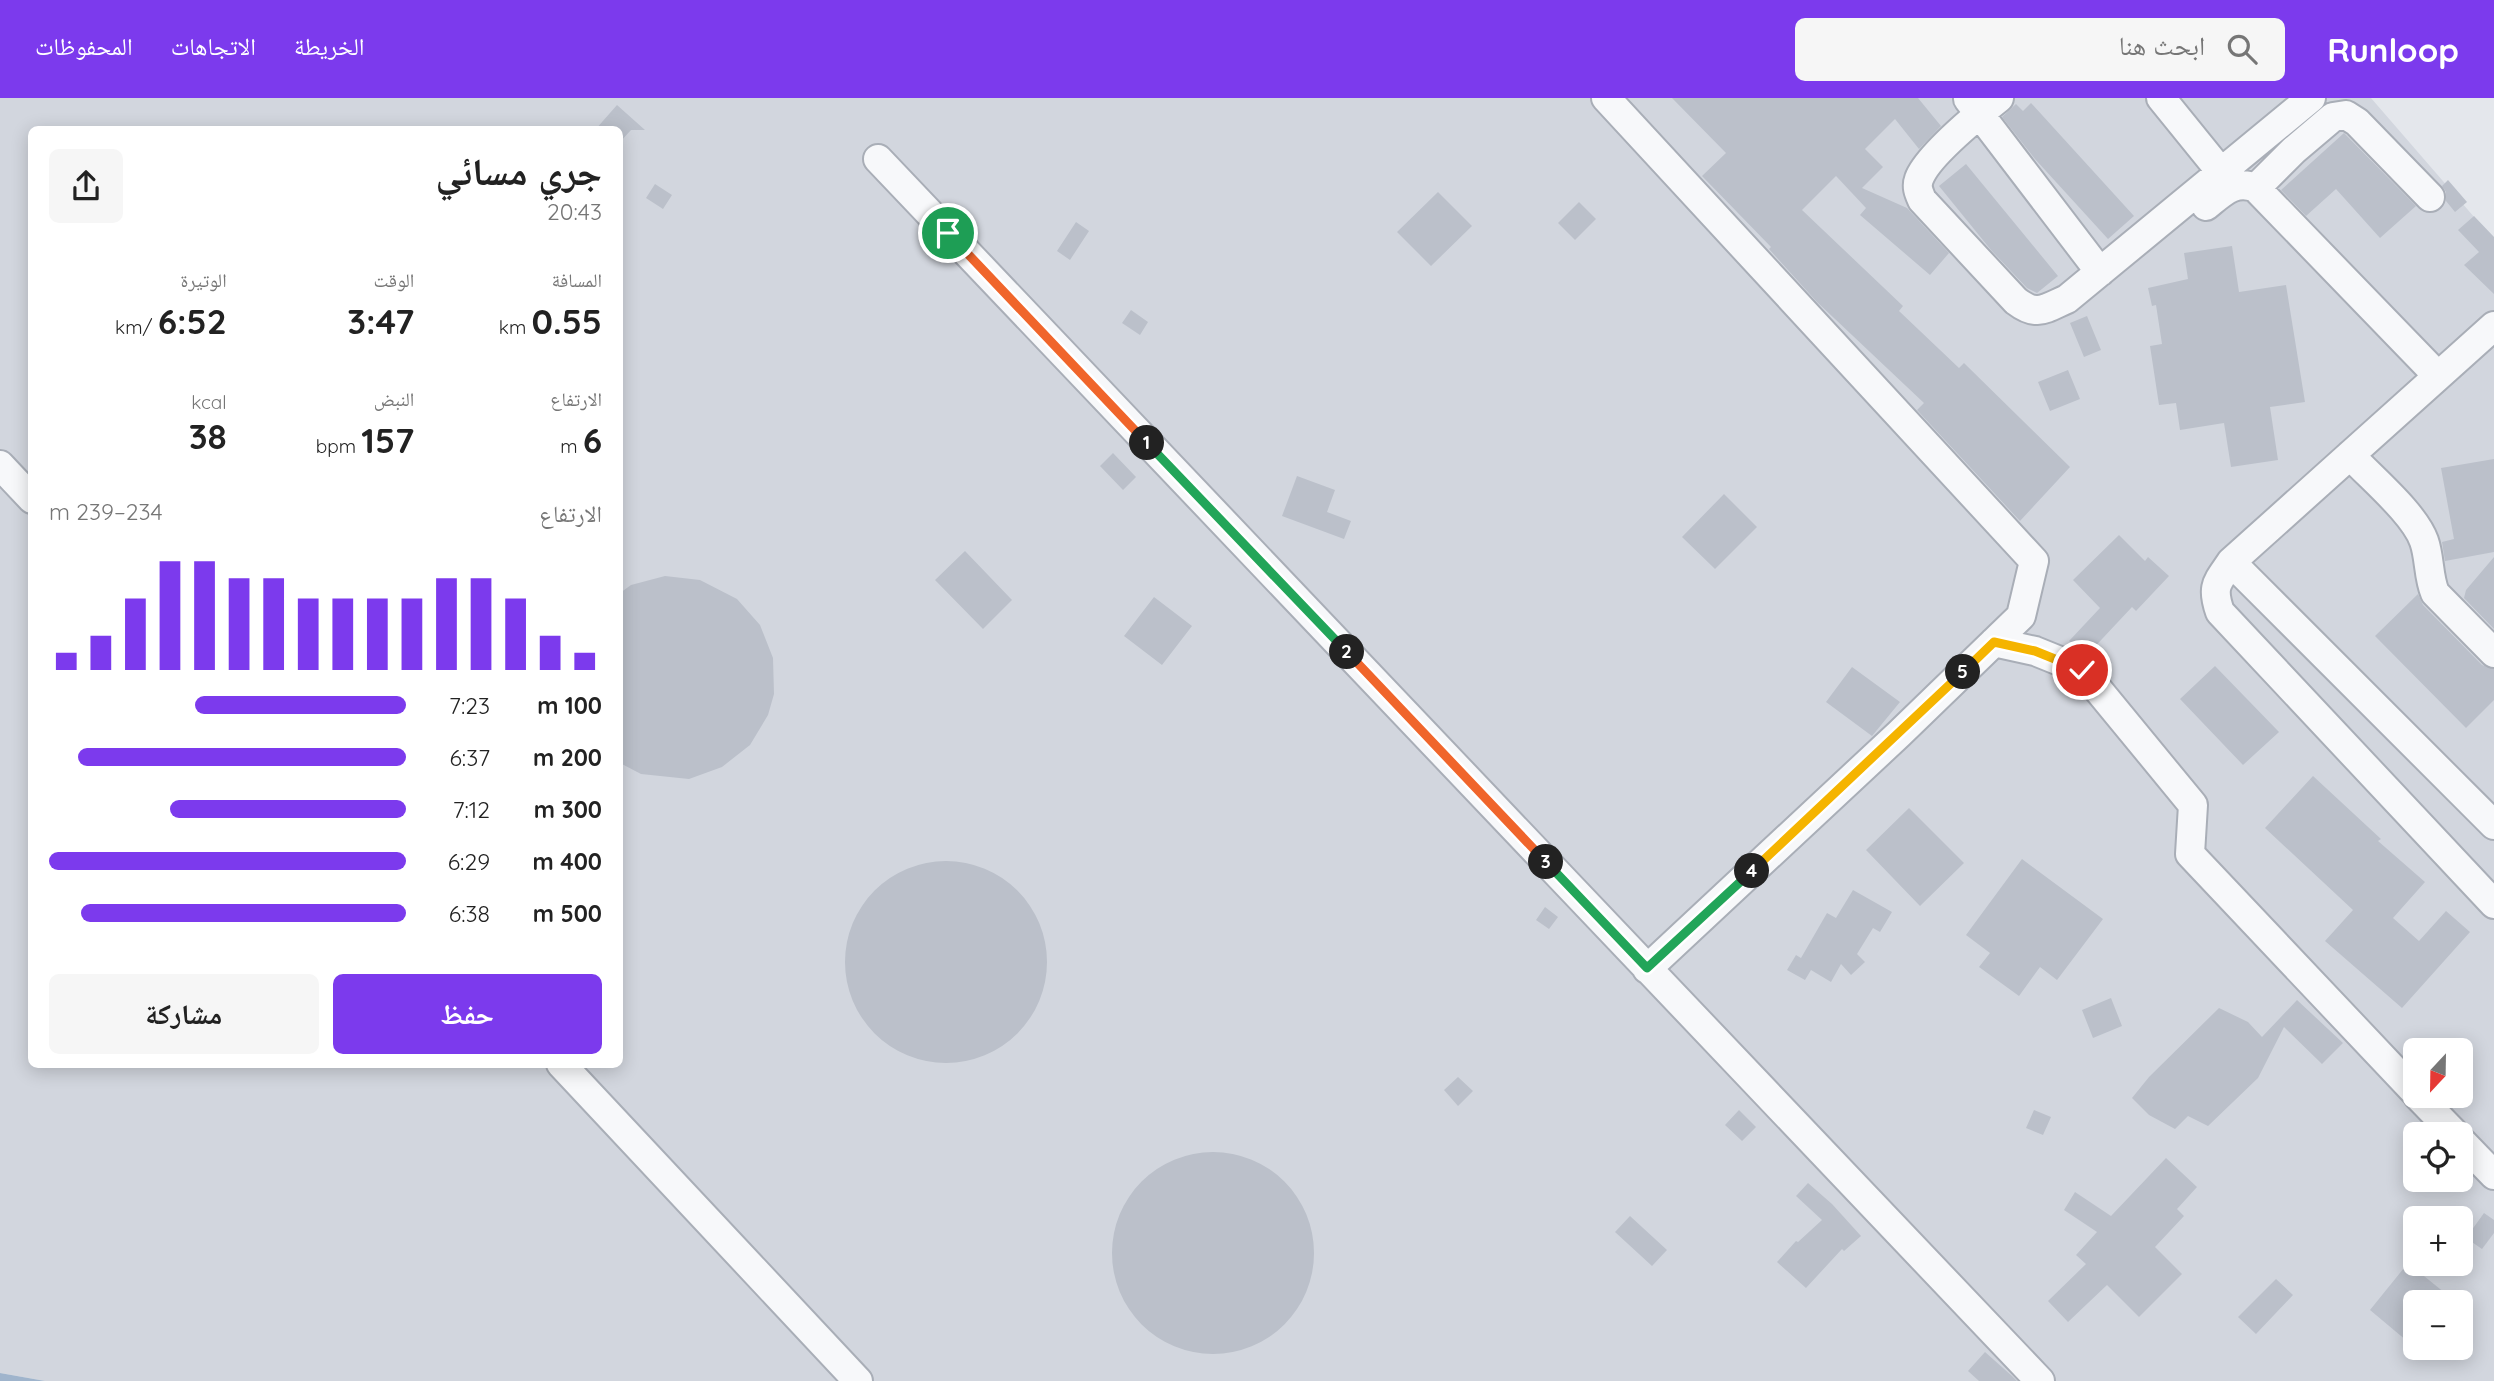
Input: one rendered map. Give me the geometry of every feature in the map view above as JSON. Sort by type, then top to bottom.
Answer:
[{"type":"lane","points":[[1606,98],[2034,561],[2021,616],[1647,968]]},
{"type":"lane","points":[[2161,98],[2221,172]]},
{"type":"lane","points":[[2096,285],[2221,172],[2311,98]]},
{"type":"lane","points":[[2096,285],[1982,103],[1926,165],[1918,184],[1922,200],[2016,301],[2028,310],[2039,311],[2096,285],[2228,188],[2247,184],[2256,188],[2438,376]]},
{"type":"lane","points":[[2256,188],[2294,150],[2333,117],[2346,115],[2357,122],[2430,197]]},
{"type":"lane","points":[[878,159],[2040,1381]]},
{"type":"lane","points":[[2494,326],[2231,562],[2219,580],[2214,594],[2220,612],[2494,904]]},
{"type":"lane","points":[[2350,455],[2417,526],[2424,542],[2435,593],[2494,653]]},
{"type":"lane","points":[[0,466],[28,495]]},
{"type":"lane","points":[[2231,562],[2494,825]]},
{"type":"lane","points":[[1994,642],[2035,651],[2082,670],[2193,805],[2190,854],[2403,1079]]},
{"type":"lane","points":[[565,1068],[858,1381]]},
{"type":"lane","points":[[2430,1108],[2444,1122]]},
{"type":"lane","points":[[2473,1153],[2494,1175]]},
{"type":"shaded area","points":[[0,98],[2371,98],[2494,240],[2494,1381],[45,1381],[0,1373]]},
{"type":"water","points":[[0,1373],[45,1381],[0,1381]]},
{"type":"building","points":[[1672,98],[1918,98],[1941,126],[1919,149],[1895,119],[1865,149],[1883,167],[1862,188],[1907,208],[1949,253],[1930,275],[1860,215],[1866,208],[1836,176],[1802,210],[1903,306],[1899,311],[1959,368],[1964,363],[2070,467],[2020,521],[1917,410],[1924,403],[1817,302],[1769,249],[1771,247],[1702,176],[1726,153]]},
{"type":"building","points":[[2031,103],[2134,216],[2108,239],[2035,159],[2002,117],[2016,104],[2023,111]]},
{"type":"building","points":[[617,105],[645,130],[631,130],[623,139],[623,126],[599,126]]},
{"type":"building","points":[[2344,133],[2416,206],[2380,238],[2336,189],[2306,216],[2281,190]]},
{"type":"building","points":[[1966,164],[2058,276],[2037,293],[2027,288],[1991,250],[1939,186]]},
{"type":"building","points":[[2448,180],[2467,202],[2455,212],[2446,201],[2446,192],[2442,186]]},
{"type":"building","points":[[655,184],[672,195],[663,209],[646,198]]},
{"type":"building","points":[[1438,192],[1472,226],[1431,266],[1397,232]]},
{"type":"building","points":[[1579,202],[1596,219],[1575,240],[1558,223]]},
{"type":"building","points":[[2474,216],[2494,237],[2494,294],[2464,265],[2479,252],[2458,230]]},
{"type":"building","points":[[1076,222],[1089,231],[1070,260],[1057,251]]},
{"type":"building","points":[[2232,246],[2239,292],[2286,285],[2305,402],[2270,407],[2278,460],[2231,467],[2224,423],[2180,430],[2176,403],[2159,405],[2150,346],[2162,344],[2156,305],[2152,306],[2148,288],[2188,279],[2184,253]]},
{"type":"building","points":[[1131,310],[1148,322],[1140,335],[1122,323]]},
{"type":"building","points":[[2087,316],[2101,350],[2084,357],[2070,323]]},
{"type":"building","points":[[2068,370],[2080,399],[2050,411],[2038,382]]},
{"type":"building","points":[[1113,453],[1136,477],[1123,490],[1100,466]]},
{"type":"building","points":[[2494,459],[2494,552],[2445,561],[2442,542],[2454,539],[2441,468]]},
{"type":"building","points":[[1297,476],[1335,490],[1327,512],[1351,521],[1344,539],[1282,516]]},
{"type":"building","points":[[1724,494],[1757,527],[1715,569],[1682,537]]},
{"type":"building","points":[[2119,535],[2145,561],[2148,557],[2169,576],[2136,611],[2132,607],[2088,654],[2069,641],[2100,608],[2073,580]]},
{"type":"building","points":[[965,551],[1012,600],[983,629],[935,580]]},
{"type":"building","points":[[2494,557],[2494,629],[2464,598],[2466,590]]},
{"type":"building","points":[[665,576],[700,580],[737,599],[760,625],[773,658],[774,694],[768,715],[750,745],[722,767],[689,779],[641,774],[623,765],[623,591],[631,585]]},
{"type":"building","points":[[2418,594],[2423,605],[2482,665],[2494,669],[2494,700],[2466,728],[2375,636]]},
{"type":"building","points":[[1154,597],[1192,626],[1162,665],[1124,636]]},
{"type":"building","points":[[2215,666],[2279,732],[2243,765],[2180,699]]},
{"type":"building","points":[[1852,667],[1900,702],[1872,736],[1826,702]]},
{"type":"building","points":[[2313,776],[2381,839],[2378,841],[2425,882],[2393,918],[2419,941],[2446,911],[2470,932],[2402,1008],[2325,941],[2353,910],[2265,828]]},
{"type":"building","points":[[1909,808],[1964,863],[1920,906],[1866,850]]},
{"type":"building","points":[[2022,859],[2103,919],[2057,980],[2040,967],[2019,996],[1979,967],[1990,953],[1966,935]]},
{"type":"building","points":[[946,861],[985,868],[1018,890],[1040,923],[1047,962],[1040,1001],[1018,1034],[985,1056],[946,1063],[907,1056],[874,1034],[852,1001],[845,962],[852,923],[874,890],[907,868]]},
{"type":"building","points":[[1853,890],[1892,912],[1880,932],[1873,928],[1857,954],[1865,962],[1851,975],[1841,964],[1831,982],[1811,970],[1805,980],[1787,970],[1796,955],[1801,958],[1827,913],[1836,918]]},
{"type":"building","points":[[1545,907],[1558,917],[1549,929],[1536,920]]},
{"type":"building","points":[[2111,998],[2122,1026],[2093,1038],[2082,1010]]},
{"type":"building","points":[[2297,1000],[2343,1043],[2322,1064],[2284,1027],[2258,1078],[2208,1126],[2188,1116],[2175,1129],[2149,1115],[2132,1098],[2149,1077],[2219,1008],[2248,1022],[2262,1037]]},
{"type":"building","points":[[1458,1077],[1473,1091],[1458,1106],[1444,1090]]},
{"type":"building","points":[[1739,1110],[1756,1127],[1742,1141],[1725,1125]]},
{"type":"building","points":[[2034,1110],[2051,1117],[2043,1135],[2026,1128]]},
{"type":"building","points":[[1213,1152],[1252,1160],[1269,1169],[1284,1182],[1297,1197],[1306,1214],[1314,1253],[1306,1292],[1297,1309],[1284,1324],[1269,1337],[1252,1346],[1213,1354],[1174,1346],[1157,1337],[1142,1324],[1129,1309],[1120,1292],[1112,1253],[1120,1214],[1129,1197],[1142,1182],[1157,1169],[1174,1160]]},
{"type":"building","points":[[2166,1158],[2197,1187],[2177,1209],[2184,1216],[2155,1247],[2182,1274],[2139,1317],[2107,1285],[2068,1322],[2048,1301],[2086,1264],[2076,1255],[2097,1232],[2064,1210],[2075,1192],[2111,1216]]},
{"type":"building","points":[[1808,1183],[1832,1204],[1861,1236],[1844,1251],[1842,1249],[1806,1288],[1777,1262],[1796,1241],[1822,1220],[1796,1196]]},
{"type":"building","points":[[2484,1213],[2494,1220],[2494,1233],[2482,1249],[2473,1243],[2473,1228]]},
{"type":"building","points":[[1630,1216],[1667,1250],[1652,1266],[1615,1232]]},
{"type":"building","points":[[2403,1269],[2403,1276],[2424,1276],[2441,1290],[2403,1290],[2403,1338],[2370,1310]]},
{"type":"building","points":[[2276,1279],[2293,1295],[2256,1334],[2238,1317]]},
{"type":"building","points":[[1985,1352],[2017,1381],[1979,1381],[1968,1371]]},
{"type":"route","points":[[948,233],[1647,968],[1994,642],[2035,651],[2082,670]]}]
